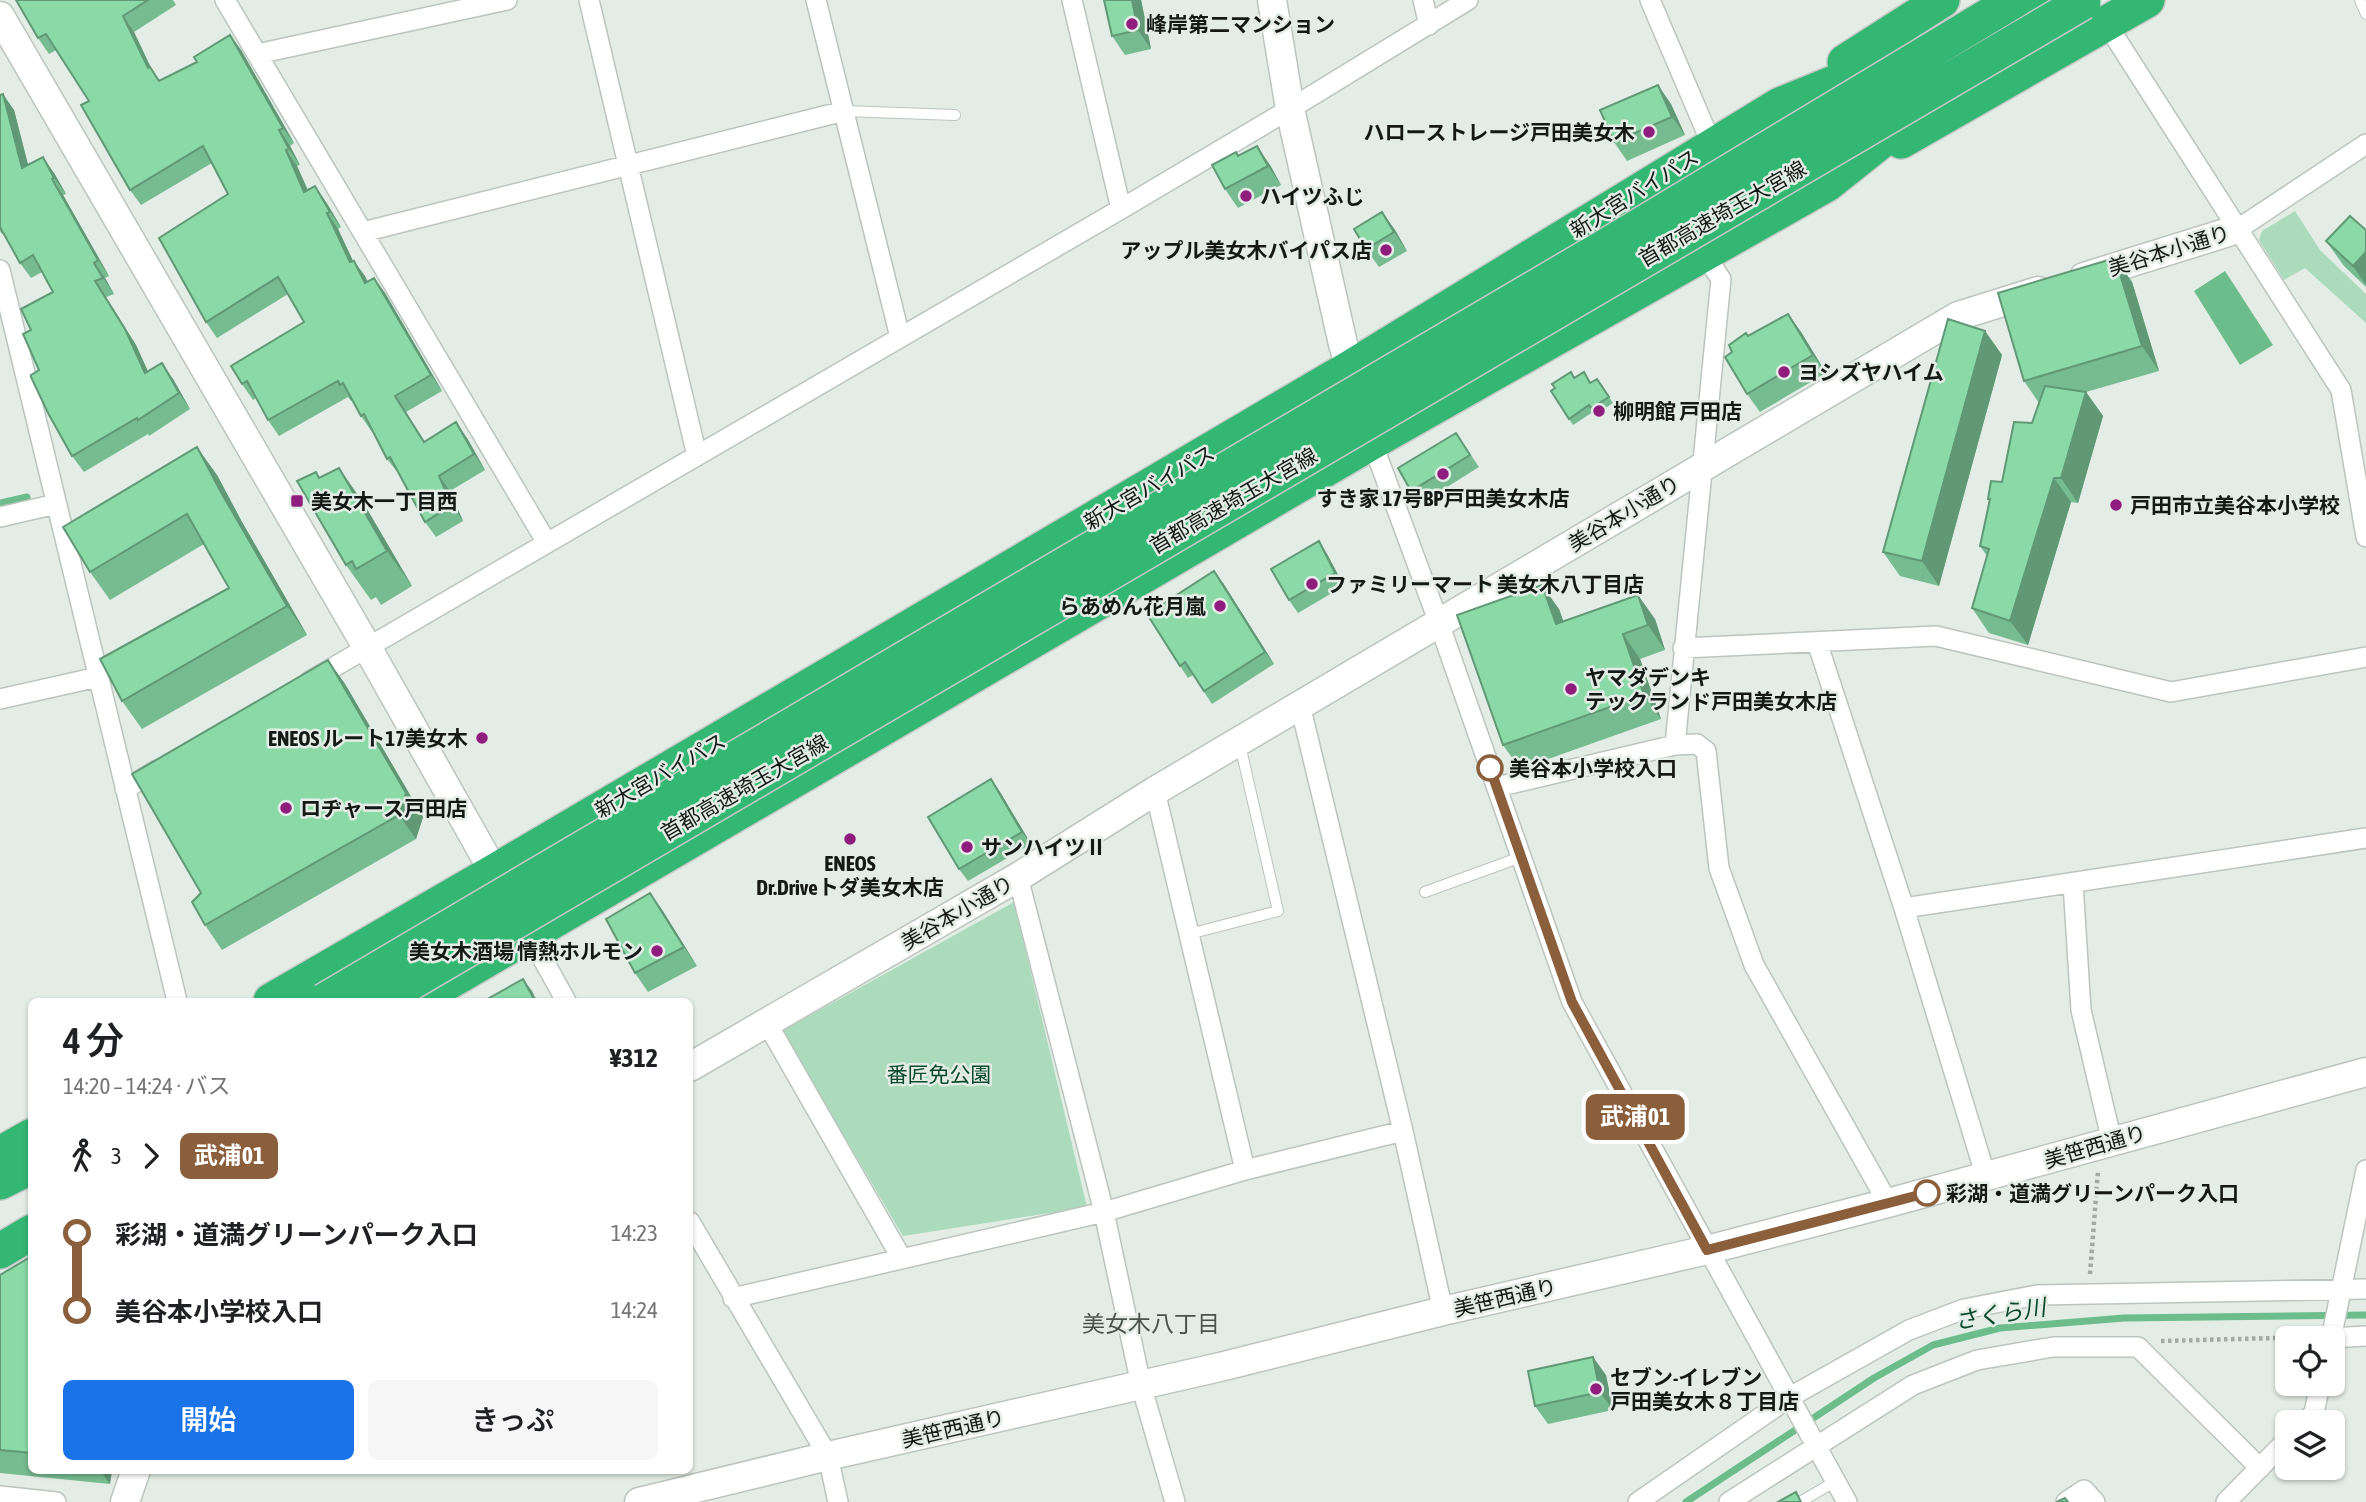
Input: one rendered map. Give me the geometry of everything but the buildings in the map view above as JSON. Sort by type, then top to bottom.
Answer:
[{"type":"highway","points":[[1610,262],[1751,135],[1980,0]]},
{"type":"highway","name":"首都高速埼玉大宮線","points":[[384,998],[1610,262],[2015,0]]},
{"type":"highway","name":"新大宮バイパス","points":[[276,998],[1350,368],[1780,105],[2039,0]]},
{"type":"highway","points":[[1827,184],[2041,12],[2063,0]]},
{"type":"highway","points":[[1610,262],[1783,197],[2104,8],[2147,0]]},
{"type":"highway","points":[[1780,105],[1927,4]]},
{"type":"highway","points":[[420,998],[1372,442],[1827,184],[2104,8]]},
{"type":"highway","name":"首都高速埼玉大宮線","points":[[329,998],[1610,262]]},
{"type":"highway","points":[[0,1154],[28,1138]]},
{"type":"highway","points":[[0,1182],[28,1168]]},
{"type":"highway","points":[[0,1226],[28,1209]]},
{"type":"highway","points":[[0,1251],[28,1234]]},
{"type":"street","points":[[225,0],[547,543]]},
{"type":"street","points":[[257,54],[507,0]]},
{"type":"street","points":[[589,0],[697,456]]},
{"type":"street","points":[[816,0],[900,337]]},
{"type":"street","points":[[1072,0],[1121,209]]},
{"type":"street","points":[[1272,0],[1290,109],[1350,368],[1372,442],[1439,623],[1572,1002],[1847,1502]]},
{"type":"street","points":[[1423,0],[1429,25]]},
{"type":"street","points":[[298,688],[1121,209],[1468,0]]},
{"type":"street","points":[[1650,0],[1712,145]]},
{"type":"street","points":[[2104,8],[2238,229],[2341,390],[2360,465],[2366,537]]},
{"type":"street","points":[[0,16],[368,648],[494,872]]},
{"type":"street","points":[[363,232],[844,111]]},
{"type":"street","name":"美谷本小通り","points":[[693,1065],[1018,877],[1155,790],[1958,316],[2238,229],[2366,144]]},
{"type":"street","points":[[1675,745],[1721,279],[1704,254]]},
{"type":"street","points":[[0,270],[5,314],[56,504],[176,998]]},
{"type":"street","points":[[0,517],[56,504]]},
{"type":"street","points":[[1683,648],[1936,636],[2171,692],[2366,657]]},
{"type":"street","points":[[1817,642],[1904,908],[1986,1177]]},
{"type":"street","points":[[0,699],[98,677]]},
{"type":"street","points":[[1300,705],[1403,1131],[1443,1311]]},
{"type":"street","points":[[1497,787],[1675,745],[1697,744],[1706,751],[1718,868],[1754,965],[1888,1203]]},
{"type":"street","points":[[125,789],[171,762]]},
{"type":"street","points":[[1155,790],[1244,1170]]},
{"type":"street","points":[[1904,908],[2366,838]]},
{"type":"street","points":[[1018,877],[1104,1212],[1141,1385],[1175,1502]]},
{"type":"street","points":[[2073,883],[2081,1010],[2106,1144]]},
{"type":"street","points":[[529,934],[564,998]]},
{"type":"street","points":[[767,1023],[902,1259]]},
{"type":"street","name":"美笹西通り","points":[[639,1502],[1707,1250],[1986,1177],[2366,1072]]},
{"type":"street","points":[[733,1298],[1104,1212],[1244,1170],[1403,1131]]},
{"type":"street","points":[[2333,1326],[2366,1170]]},
{"type":"street","points":[[693,1227],[828,1456],[838,1502]]},
{"type":"street","points":[[1638,1502],[1909,1330],[1964,1309],[2037,1295],[2089,1293],[2340,1297],[2366,1289]]},
{"type":"street","points":[[2345,1336],[2366,1336]]},
{"type":"street","points":[[1729,1502],[1815,1442],[1913,1385],[1977,1360],[2053,1347],[2138,1347],[2260,1468]]},
{"type":"street","points":[[2226,1502],[2275,1452]]},
{"type":"street","points":[[125,1502],[135,1474]]},
{"type":"street","points":[[2066,1502],[2084,1490],[2095,1502]]},
{"type":"street","points":[[0,1496],[56,1502]]},
{"type":"lane","points":[[2360,0],[2366,14]]},
{"type":"lane","points":[[844,111],[955,116]]},
{"type":"lane","points":[[1189,934],[1278,911],[1239,741]]},
{"type":"lane","points":[[1425,892],[1521,857]]},
{"type":"lane","points":[[1800,1502],[1836,1481]]},
{"type":"path","points":[[2089,1293],[2106,1144]]},
{"type":"path","points":[[2138,1347],[2143,1342],[2275,1338]]},
{"type":"green space","points":[[2295,211],[2320,250],[2366,294],[2366,323],[2305,268],[2284,280],[2259,240],[2262,231]]},
{"type":"green space","name":"番匠免公園","points":[[1014,902],[1087,1207],[903,1236],[782,1031]]},
{"type":"shaded area","points":[[2225,271],[2273,345],[2240,365],[2194,291]]},
{"type":"waterway","points":[[0,503],[27,497]]},
{"type":"waterway","name":"さくら川","points":[[1686,1502],[1874,1378],[1933,1345],[2000,1328],[2124,1318],[2366,1315]]},
{"type":"bus line","name":"武浦01","points":[[1490,768],[1572,1002],[1707,1250],[1927,1193]]},
{"type":"place","name":"峰岸第二マンション","points":[[1132,24]]},
{"type":"place","name":"ハローストレージ戸田美女木","points":[[1649,132]]},
{"type":"place","name":"ハイツふじ","points":[[1246,196]]},
{"type":"place","name":"アップル美女木バイパス店","points":[[1386,250]]},
{"type":"place","name":"ヨシズヤハイム","points":[[1784,372]]},
{"type":"place","name":"柳明館 戸田店","points":[[1599,411]]},
{"type":"place","name":"すき家 17号BP戸田美女木店","points":[[1443,474]]},
{"type":"place","name":"美女木一丁目西","points":[[297,501]]},
{"type":"place","name":"戸田市立美谷本小学校","points":[[2116,505]]},
{"type":"place","name":"ファミリーマート 美女木八丁目店","points":[[1312,584]]},
{"type":"place","name":"らあめん花月嵐","points":[[1220,606]]},
{"type":"place","name":"ヤマダデンキ テックランド戸田美女木店","points":[[1571,689]]},
{"type":"place","name":"ENEOS ルート17美女木","points":[[482,738]]},
{"type":"place","name":"美谷本小学校入口","points":[[1490,768]]},
{"type":"place","name":"ロヂャース戸田店","points":[[286,808]]},
{"type":"place","name":"ENEOS Dr.Driveトダ美女木店","points":[[850,839]]},
{"type":"place","name":"サンハイツⅡ","points":[[967,847]]},
{"type":"place","name":"美女木酒場 情熱ホルモン","points":[[657,951]]},
{"type":"place","name":"彩湖・道満グリーンパーク入口","points":[[1927,1193]]},
{"type":"place","name":"セブン-イレブン 戸田美女木８丁目店","points":[[1596,1389]]},
{"type":"district","name":"美女木八丁目","points":[[1151,1324]]}]
